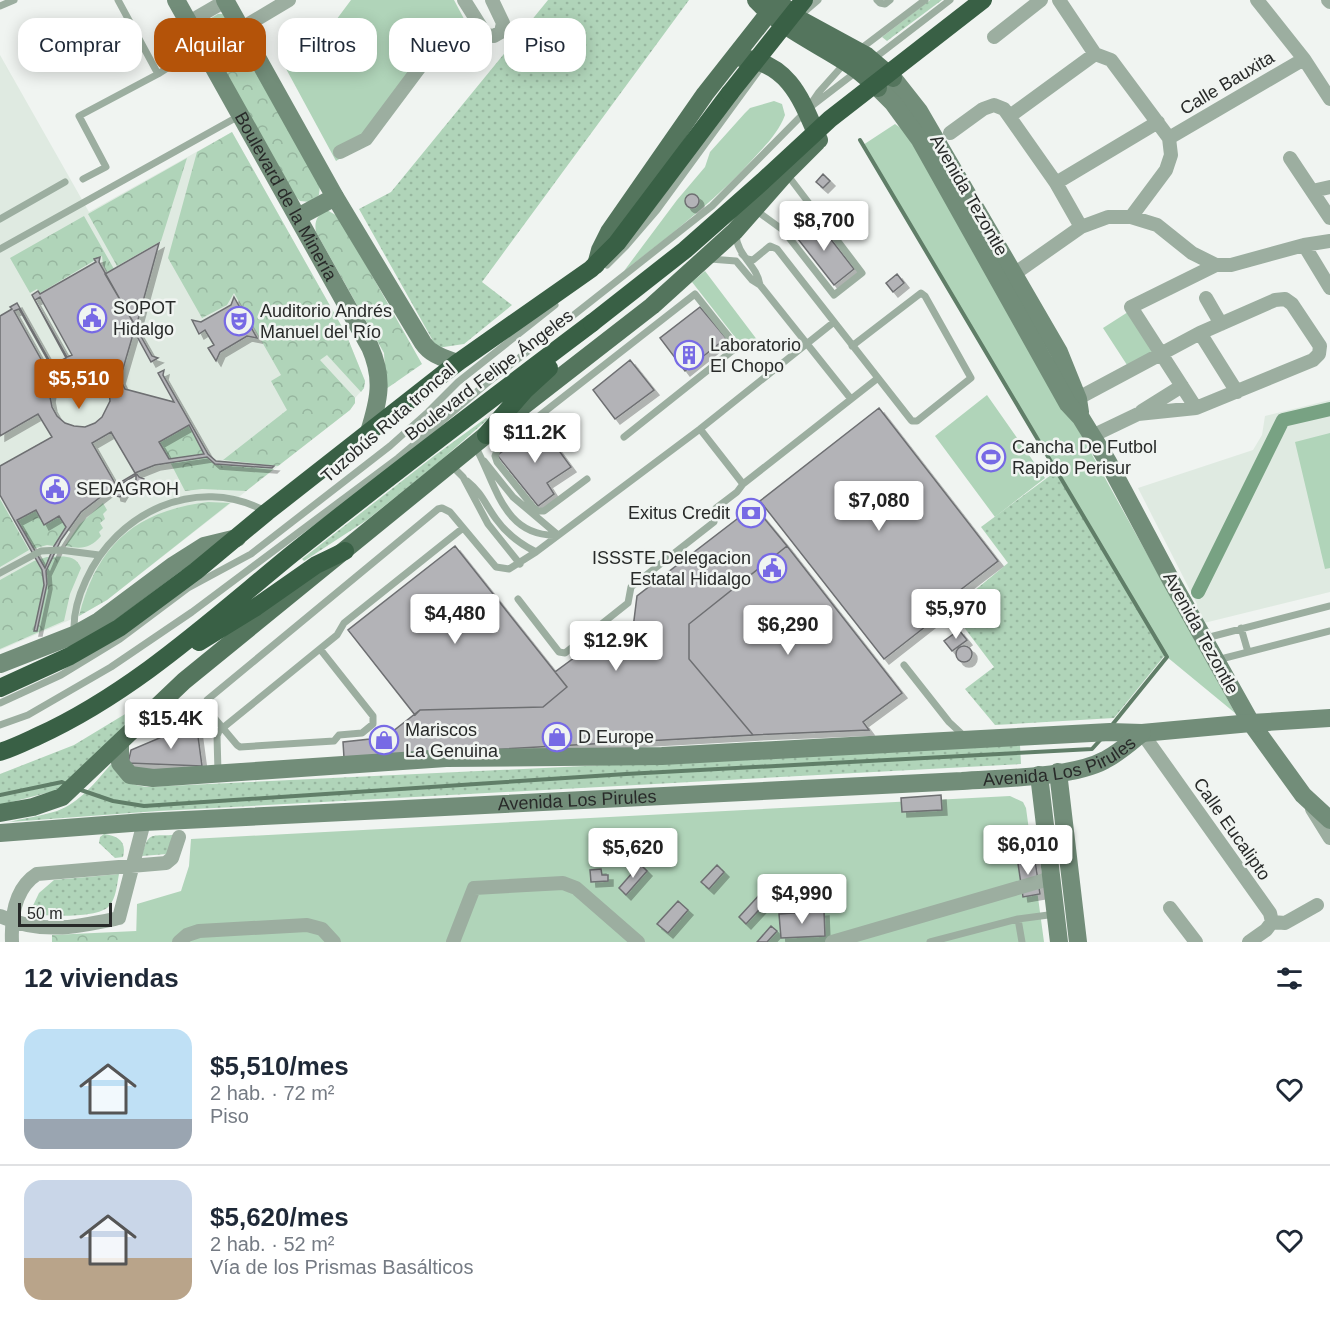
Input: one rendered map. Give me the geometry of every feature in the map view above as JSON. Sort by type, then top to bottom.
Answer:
[{"type":"highway","name":"Boulevard Felipe Ángeles","points":[[0,752],[70,721],[122,690],[160,662],[409,462],[685,250],[763,182],[830,119],[983,0]]},
{"type":"highway","name":"Boulevard Felipe Ángeles","points":[[0,688],[70,656],[109,633],[196,571],[267,512],[457,363],[596,265],[617,243],[799,15]]},
{"type":"highway","points":[[481,446],[525,390],[564,355],[592,323]]},
{"type":"highway","points":[[160,662],[256,607],[316,565],[345,550]]},
{"type":"main road","points":[[0,813],[33,807],[62,797],[184,681],[345,550],[457,471],[481,446],[704,260],[735,231],[786,173],[819,140],[886,83],[994,0]]},
{"type":"main road","name":"Avenida Tezontle","points":[[772,3],[799,15],[886,83]]},
{"type":"main road","points":[[596,265],[609,232],[705,94],[772,3]]},
{"type":"main road","points":[[733,57],[765,62],[792,84],[819,140]]},
{"type":"street","name":"Boulevard de la Minería","points":[[176,0],[187,18]]},
{"type":"street","points":[[194,18],[225,0],[235,18]]},
{"type":"street","points":[[259,18],[289,0]]},
{"type":"street","points":[[464,0],[474,18]]},
{"type":"street","points":[[492,0],[503,23],[501,32],[492,36]]},
{"type":"street","points":[[994,37],[1041,0]]},
{"type":"street","points":[[1059,0],[1095,54],[1111,60],[1169,138],[1171,155],[1166,170],[1131,217]]},
{"type":"street","points":[[1257,0],[1304,59],[1330,99]]},
{"type":"street","points":[[1010,116],[1095,54]]},
{"type":"street","name":"Calle Bauxita","points":[[1169,138],[1304,59]]},
{"type":"street","name":"Boulevard de la Minería","points":[[217,72],[377,363],[379,397],[369,432]]},
{"type":"street","points":[[265,72],[334,197],[428,350],[457,363]]},
{"type":"street","points":[[340,152],[366,139],[416,72]]},
{"type":"street","name":"Avenida Tezontle","points":[[886,83],[893,103],[920,140],[1007,279],[1059,352],[1073,401],[1081,418],[1108,462],[1251,723],[1303,795],[1330,820]]},
{"type":"street","points":[[950,133],[983,109],[994,105],[1004,109],[1056,183],[1081,227]]},
{"type":"street","name":"Calle Bauxita","points":[[1056,183],[1158,122]]},
{"type":"street","points":[[1290,158],[1330,218]]},
{"type":"street","points":[[1312,191],[1330,187]]},
{"type":"street","points":[[298,217],[334,197]]},
{"type":"street","points":[[1007,279],[1081,227],[1108,217],[1131,217],[1157,225],[1192,253],[1216,265],[1231,265],[1330,240]]},
{"type":"street","points":[[1304,245],[1330,288]]},
{"type":"street","points":[[1196,408],[1131,308],[1216,265]]},
{"type":"street","points":[[1206,298],[1221,324]]},
{"type":"street","points":[[1073,401],[1200,333],[1275,300],[1285,299],[1292,304],[1320,346],[1319,354],[1313,360],[1196,408],[1138,414]]},
{"type":"street","points":[[1200,333],[1237,392]]},
{"type":"street","points":[[1092,436],[1138,414],[1182,386]]},
{"type":"street","points":[[0,664],[74,635],[99,621],[174,565],[204,546],[237,538]]},
{"type":"street","name":"Avenida Los Pirules","points":[[120,743],[120,763],[130,775],[153,778],[446,758],[662,756],[1005,737],[1110,732],[1142,733],[1330,718]]},
{"type":"street","name":"Avenida Los Pirules","points":[[0,833],[144,822],[962,781],[1039,775],[1084,768],[1103,761],[1123,749],[1142,733]]},
{"type":"street","name":"Calle Eucalipto","points":[[1142,733],[1270,913],[1272,922]]},
{"type":"street","points":[[1058,772],[1078,942]]},
{"type":"street","points":[[1039,775],[1059,942]]},
{"type":"street","points":[[1303,795],[1330,838]]},
{"type":"street","points":[[5,918],[26,926],[55,928],[119,918],[144,822]]},
{"type":"street","points":[[12,942],[5,918],[22,887],[37,874],[166,863],[172,858],[178,837]]},
{"type":"street","points":[[832,942],[1052,878]]},
{"type":"street","points":[[453,942],[474,888],[563,883],[576,888],[638,942]]},
{"type":"street","points":[[1249,942],[1266,930],[1272,922],[1285,923],[1317,906]]},
{"type":"street","points":[[1170,908],[1196,942]]},
{"type":"street","points":[[179,942],[187,935],[199,931],[308,925],[322,929],[334,942]]},
{"type":"lane","points":[[0,6],[14,0]]},
{"type":"lane","points":[[118,0],[158,74]]},
{"type":"lane","points":[[570,294],[614,259],[657,210],[799,15],[813,0]]},
{"type":"lane","points":[[799,15],[818,0]]},
{"type":"lane","points":[[877,0],[885,4],[890,0]]},
{"type":"lane","name":"Tuzobús Ruta troncal","points":[[0,725],[28,715],[111,667],[192,612],[398,458],[486,384],[712,206],[806,111],[925,0]]},
{"type":"lane","name":"Tuzobús Ruta troncal","points":[[806,111],[819,92],[858,61],[950,0]]},
{"type":"lane","points":[[83,179],[106,167],[79,116],[161,72]]},
{"type":"lane","points":[[0,248],[241,114]]},
{"type":"lane","points":[[754,209],[783,230],[834,295],[862,273],[786,173]]},
{"type":"lane","points":[[0,219],[65,182]]},
{"type":"lane","points":[[783,230],[812,207]]},
{"type":"lane","points":[[735,231],[736,244],[759,275],[760,285]]},
{"type":"lane","points":[[742,255],[753,260],[770,246],[777,249],[852,346],[878,378],[910,420],[915,422],[971,378],[925,296],[919,294],[852,346]]},
{"type":"lane","points":[[704,260],[736,261],[752,280],[760,285],[851,399]]},
{"type":"lane","points":[[587,479],[544,512],[538,511],[497,462],[495,456],[498,448],[695,294],[737,347],[624,437]]},
{"type":"lane","name":"Tuzobús Ruta troncal","points":[[0,703],[61,675],[120,639],[188,588],[251,554],[390,446],[458,382],[561,301]]},
{"type":"lane","points":[[320,649],[373,716],[373,724],[362,733],[339,735],[334,741],[240,747],[206,708],[207,700],[438,509],[442,508],[450,512],[496,567],[509,569],[558,536],[700,429],[834,322]]},
{"type":"lane","points":[[518,599],[559,652],[565,653],[628,603],[633,585],[714,522],[716,508],[737,492],[743,484],[878,378]]},
{"type":"lane","points":[[700,429],[743,484]]},
{"type":"lane","points":[[481,446],[487,472],[502,502],[519,524],[532,533],[558,536]]},
{"type":"lane","points":[[481,446],[493,469],[513,497],[558,536]]},
{"type":"lane","points":[[457,471],[480,491],[505,530],[523,546],[536,552]]},
{"type":"lane","points":[[457,471],[488,524],[519,564]]},
{"type":"lane","points":[[74,635],[73,621],[78,600],[99,555],[116,535],[142,515],[181,500],[210,497],[233,498],[253,504],[267,512]]},
{"type":"lane","points":[[219,774],[217,736],[223,728],[337,635],[344,623],[464,528]]},
{"type":"lane","points":[[0,573],[41,551],[60,550],[99,555]]},
{"type":"lane","points":[[1204,639],[1330,606]]},
{"type":"lane","points":[[1241,628],[1248,652]]},
{"type":"lane","points":[[1217,660],[1330,631]]},
{"type":"lane","points":[[903,665],[949,722],[969,740]]},
{"type":"lane","points":[[930,942],[1018,919],[1056,914]]},
{"type":"lane","points":[[1018,919],[1022,942]]},
{"type":"shaded area","points":[[0,55],[89,212],[232,132],[346,334],[365,381],[364,388],[355,398],[355,403],[350,410],[107,600],[79,616],[0,650]]},
{"type":"shaded area","points":[[1330,400],[1330,592],[1196,625],[1197,604],[1138,488],[1253,450],[1262,435],[1265,416]]},
{"type":"green space","points":[[351,0],[454,0],[464,18],[389,18],[389,72],[418,72],[369,141],[336,161],[288,72],[377,72],[377,18],[338,18]]},
{"type":"green space","points":[[548,0],[689,0],[482,282],[512,305],[464,344],[437,348],[359,209],[391,192],[489,72],[492,72],[492,68],[504,54],[504,72],[586,72],[586,18],[533,18]]},
{"type":"green space","points":[[930,0],[942,0],[887,41],[882,37]]},
{"type":"green space","points":[[224,14],[227,18],[211,18]]},
{"type":"green space","points":[[225,72],[256,72],[320,185],[319,195],[310,202],[300,201],[292,193]]},
{"type":"green space","points":[[774,101],[782,104],[785,115],[767,144],[707,204],[624,271],[677,200],[705,167],[710,152],[750,108]]},
{"type":"green space","points":[[895,124],[918,140],[1235,713],[1167,657],[863,145]]},
{"type":"green space","points":[[232,132],[346,334],[365,381],[361,392],[327,355],[320,360],[355,398],[355,403],[350,410],[278,466],[223,460],[287,410],[271,381],[281,375],[234,293],[227,305],[202,318],[168,258],[197,152]]},
{"type":"green space","points":[[187,158],[161,241],[117,266],[88,214]]},
{"type":"green space","points":[[327,210],[339,217],[422,364],[386,389],[384,353],[316,232],[317,219]]},
{"type":"green space","points":[[84,216],[114,269],[107,272],[102,256],[40,293],[37,289],[30,293],[10,258]]},
{"type":"green space","points":[[705,271],[758,341],[745,350],[692,282]]},
{"type":"green space","points":[[1128,312],[1154,352],[1129,368],[1103,328]]},
{"type":"green space","name":"Cancha De Futbol Rapido Perisur","points":[[987,395],[1045,478],[995,517],[935,436]]},
{"type":"green space","points":[[486,418],[488,419],[439,462],[367,520],[304,561],[302,559],[434,456]]},
{"type":"green space","points":[[189,425],[204,454],[169,459],[159,442]]},
{"type":"green space","points":[[1330,433],[1330,568],[1325,569],[1295,442]]},
{"type":"green space","points":[[207,457],[214,464],[274,469],[246,491],[202,489],[185,491],[170,462]]},
{"type":"green space","points":[[1055,472],[1165,655],[1114,718],[995,725],[965,689],[994,667],[951,610],[1008,563],[981,527]]},
{"type":"green space","points":[[0,499],[29,550],[0,567]]},
{"type":"green space","points":[[208,502],[230,503],[107,600],[79,616],[96,570],[108,551],[123,536],[140,523],[160,514]]},
{"type":"green space","points":[[103,503],[107,510],[103,514],[105,519],[100,523],[103,528],[99,532],[101,536],[85,547],[65,546],[79,525]]},
{"type":"green space","points":[[36,510],[44,524],[59,516],[66,527],[54,546],[47,545],[33,549],[17,520]]},
{"type":"green space","points":[[47,557],[71,558],[81,568],[70,594],[64,621],[0,649],[0,580],[34,561]]},
{"type":"green space","points":[[150,699],[73,779],[58,790],[0,805],[0,774],[74,745]]},
{"type":"green space","points":[[1020,745],[1021,764],[158,811],[9,822],[51,813],[73,803],[111,764],[126,781],[147,787]]},
{"type":"green space","points":[[1010,796],[1023,802],[1026,808],[1044,942],[99,942],[136,940],[137,904],[181,891],[189,866],[191,839]]},
{"type":"green space","points":[[104,834],[120,840],[124,847],[123,857],[115,858],[99,843],[100,837]]},
{"type":"green space","points":[[174,835],[167,854],[142,856],[146,842],[152,836]]},
{"type":"green space","points":[[119,874],[113,899],[103,910],[71,916],[29,914],[39,893],[54,880]]},
{"type":"green space","points":[[136,931],[168,942],[52,942],[52,935]]},
{"type":"building","points":[[823,174],[830,181],[823,188],[816,182]]},
{"type":"building","points":[[692,194],[697,196],[699,201],[697,206],[692,208],[687,206],[685,201],[687,196]]},
{"type":"building","points":[[843,204],[856,220],[843,230],[830,214]]},
{"type":"building","points":[[815,219],[854,269],[834,285],[794,234]]},
{"type":"building","points":[[159,243],[136,327],[105,274]]},
{"type":"building","points":[[100,257],[99,262],[152,356],[158,358],[151,362],[134,331],[120,379],[125,389],[174,402],[158,373],[164,370],[163,375],[208,454],[216,461],[274,466],[272,468],[215,464],[207,457],[155,465],[135,473],[111,432],[92,443],[116,485],[81,512],[61,540],[46,571],[47,584],[37,631],[34,631],[44,585],[42,570],[0,495],[0,466],[52,437],[38,414],[0,436],[0,316],[17,303],[52,365],[66,358],[32,295],[38,291],[40,294],[96,262],[94,259]],"holes":[[[40,297],[72,355],[67,357],[35,300]],[[19,309],[51,366],[46,368],[14,311]],[[74,368],[92,370],[100,375],[109,392],[110,401],[102,417],[95,423],[85,427],[74,426],[65,423],[57,416],[50,397],[57,377]],[[189,425],[204,454],[169,459],[159,442]],[[36,510],[44,525],[59,516],[66,527],[54,546],[45,568],[17,520]]]},
{"type":"building","points":[[897,274],[904,283],[893,292],[886,283]]},
{"type":"building","points":[[234,297],[257,338],[247,336],[220,352],[216,361],[208,348],[214,345],[205,330],[199,334],[192,320],[201,322],[231,305]]},
{"type":"building","name":"Laboratorio El Chopo","points":[[700,307],[726,338],[685,371],[660,338]]},
{"type":"building","points":[[630,360],[654,390],[615,419],[593,390]]},
{"type":"building","points":[[879,408],[998,561],[925,617],[930,623],[884,659],[760,501]]},
{"type":"building","points":[[541,426],[571,467],[547,483],[554,494],[538,506],[497,455]]},
{"type":"building","points":[[136,473],[144,479],[143,484],[141,486],[136,484],[136,475],[116,487],[123,492],[120,497],[116,496],[114,486]]},
{"type":"building","points":[[754,506],[787,546],[689,624],[689,659],[753,735],[344,758],[343,742],[388,735],[420,710],[543,707],[567,687],[555,672],[582,652],[608,657],[632,636],[637,596]]},
{"type":"building","points":[[455,546],[567,687],[543,707],[420,710],[415,715],[348,630]]},
{"type":"building","points":[[787,546],[902,693],[863,722],[869,730],[753,735],[689,659],[689,624]]},
{"type":"building","points":[[959,630],[967,640],[952,651],[944,641]]},
{"type":"building","points":[[961,646],[967,646],[972,654],[970,660],[961,662],[956,657],[956,651]]},
{"type":"building","points":[[190,725],[197,729],[202,766],[128,763],[131,750]]},
{"type":"building","points":[[941,795],[942,810],[902,812],[901,798]]},
{"type":"building","points":[[1034,854],[1040,894],[1023,897],[1017,857]]},
{"type":"building","points":[[640,864],[647,871],[626,895],[619,888]]},
{"type":"building","points":[[717,865],[724,872],[709,889],[701,882]]},
{"type":"building","points":[[601,869],[602,875],[608,875],[608,881],[591,882],[590,870]]},
{"type":"building","points":[[761,893],[768,900],[746,924],[739,917]]},
{"type":"building","points":[[678,901],[688,910],[668,933],[657,924]]},
{"type":"building","points":[[824,911],[825,936],[781,938],[779,914]]},
{"type":"building","points":[[771,926],[777,931],[767,942],[757,942]]},
{"type":"waterway","points":[[860,140],[1167,657],[1112,725]]},
{"type":"waterway","points":[[1198,592],[1283,420],[1330,409]]},
{"type":"waterway","points":[[78,789],[113,801],[144,806],[626,774],[1092,749],[1102,738]]},
{"type":"waterway","points":[[0,795],[62,782],[68,785]]},
{"type":"place","name":"SOPOT Hidalgo","points":[[92,318]]},
{"type":"place","name":"Auditorio Andrés Manuel del Río","points":[[239,321]]},
{"type":"place","name":"Laboratorio El Chopo","points":[[689,355]]},
{"type":"place","name":"Cancha De Futbol Rapido Perisur","points":[[991,457]]},
{"type":"place","name":"SEDAGROH","points":[[55,489]]},
{"type":"place","name":"Exitus Credit","points":[[751,513]]},
{"type":"place","name":"ISSSTE Delegacion Estatal Hidalgo","points":[[772,568]]},
{"type":"place","name":"D Europe","points":[[557,737]]},
{"type":"place","name":"Mariscos La Genuina","points":[[384,740]]}]
